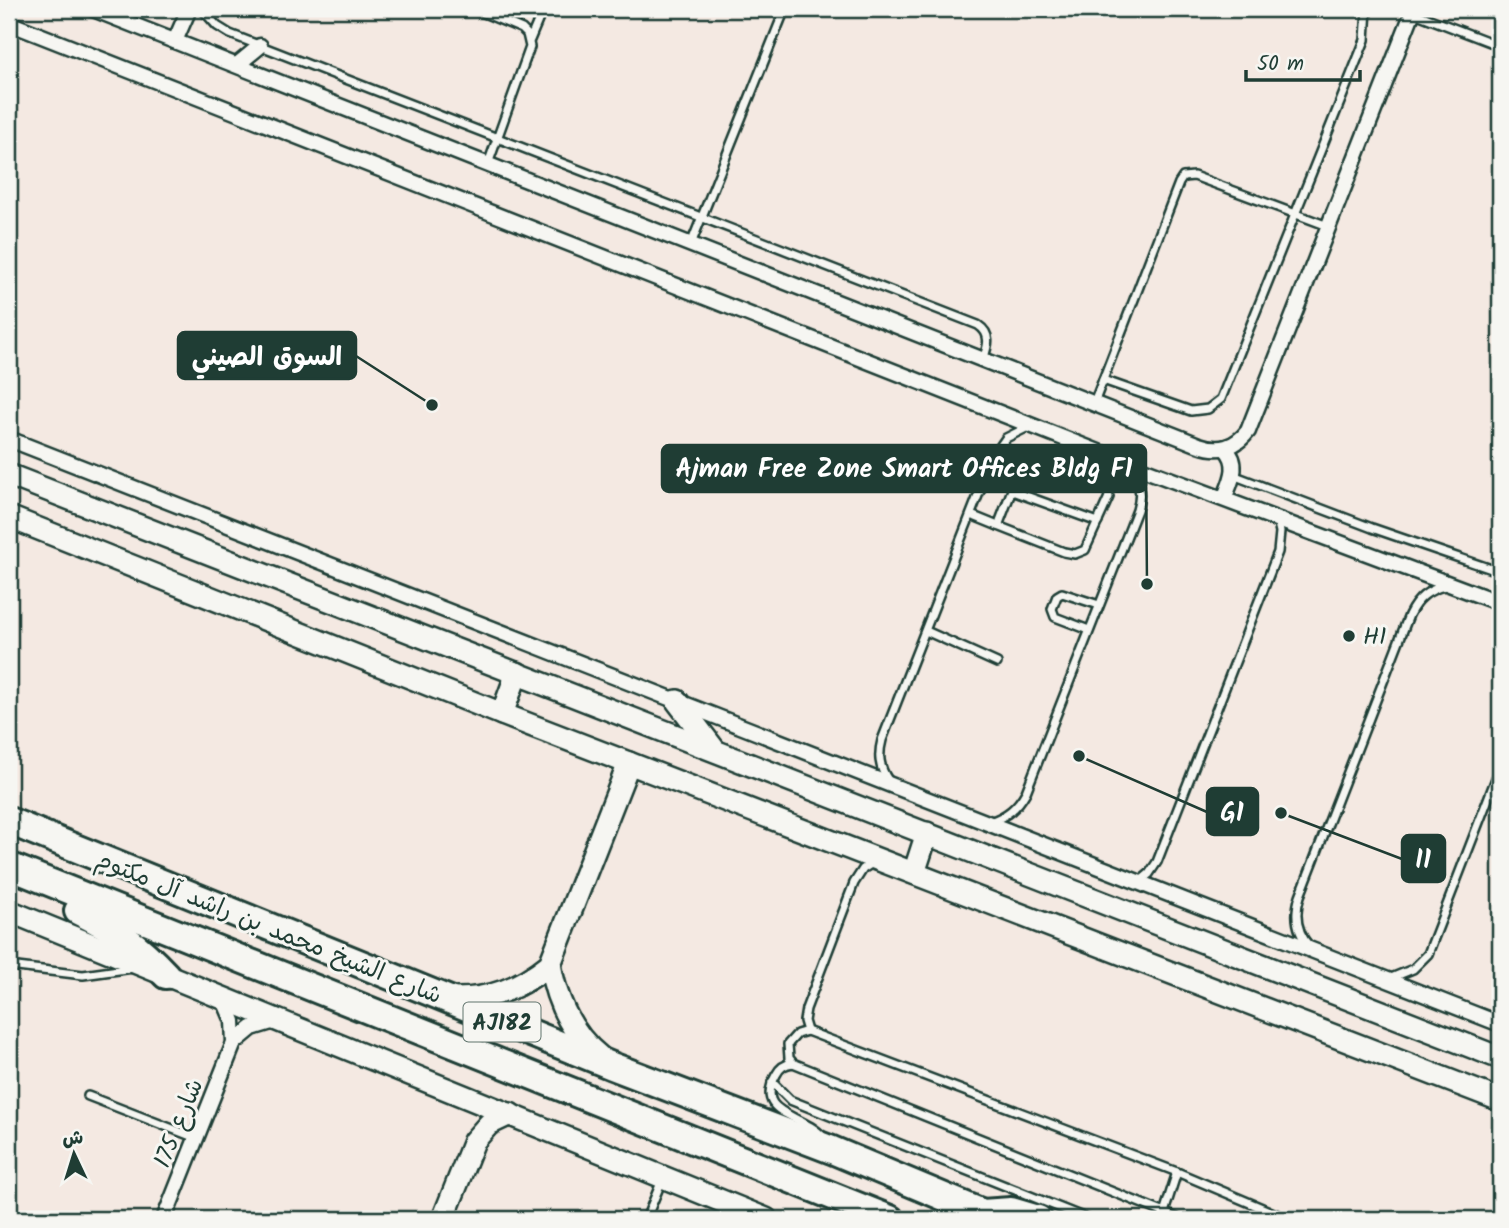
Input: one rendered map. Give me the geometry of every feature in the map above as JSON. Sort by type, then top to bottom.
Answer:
[{"type":"highway","name":"شارع الشيخ محمد بن راشد آل مكتوم","points":[[9,821],[611,1066],[832,1150],[990,1216]]},
{"type":"highway","name":"شارع الشيخ محمد بن راشد آل مكتوم","points":[[13,868],[890,1219]]},
{"type":"highway","points":[[13,868],[36,889],[110,926],[152,960],[155,971]]},
{"type":"highway","points":[[990,1216],[1011,1211],[1038,1219]]},
{"type":"street","points":[[93,9],[1207,448],[1225,448],[1243,438],[1251,424],[1410,10]]},
{"type":"street","points":[[175,41],[189,9]]},
{"type":"street","points":[[9,23],[1124,462],[1500,603]]},
{"type":"street","points":[[237,65],[260,46]]},
{"type":"street","points":[[9,439],[1500,1024]]},
{"type":"street","points":[[1224,499],[1233,475],[1234,463],[1225,448]]},
{"type":"street","points":[[9,475],[1500,1058]]},
{"type":"street","points":[[9,517],[502,714],[1500,1100]]},
{"type":"street","points":[[502,714],[517,673]]},
{"type":"street","points":[[677,701],[714,750]]},
{"type":"street","points":[[447,999],[470,999],[503,992],[533,978],[550,964],[629,763]]},
{"type":"street","points":[[914,873],[927,833]]},
{"type":"street","points":[[9,911],[275,1021],[664,1176],[733,1212],[766,1219]]},
{"type":"street","points":[[550,964],[554,984],[569,1022],[581,1038],[611,1066]]},
{"type":"street","points":[[224,1000],[233,1021],[234,1043]]},
{"type":"street","points":[[234,1043],[252,1028],[275,1021]]},
{"type":"street","name":"شارع 175","points":[[164,1219],[234,1043]]},
{"type":"street","points":[[464,1096],[472,1118],[474,1140]]},
{"type":"street","points":[[443,1219],[474,1140],[489,1124],[510,1114]]},
{"type":"lane","points":[[202,9],[223,31],[978,326],[988,336],[983,360]]},
{"type":"lane","points":[[474,9],[522,29],[530,40]]},
{"type":"lane","points":[[488,164],[543,9]]},
{"type":"lane","points":[[691,244],[785,9]]},
{"type":"lane","points":[[1103,380],[1191,411],[1208,410],[1226,392],[1365,40],[1367,9]]},
{"type":"lane","points":[[1410,10],[1500,46]]},
{"type":"lane","points":[[1094,404],[1178,183],[1183,177],[1194,176],[1328,226]]},
{"type":"lane","points":[[893,786],[883,772],[880,748],[971,515],[999,446],[1014,432],[1034,426]]},
{"type":"lane","points":[[1091,449],[1100,482]]},
{"type":"lane","points":[[971,515],[998,526],[1065,552],[1075,554],[1088,546],[1109,497],[1107,488],[1100,482],[1034,459],[1023,465],[998,526]]},
{"type":"lane","points":[[988,822],[1007,815],[1026,792],[1139,502],[1140,493],[1135,475],[1124,462]]},
{"type":"lane","points":[[1233,475],[1372,528],[1500,572]]},
{"type":"lane","points":[[1012,491],[1098,522]]},
{"type":"lane","points":[[1138,883],[1149,874],[1157,862],[1278,552],[1280,532],[1277,519]]},
{"type":"lane","points":[[1313,950],[1298,925],[1296,916],[1300,896],[1409,615],[1426,593],[1435,588],[1453,585]]},
{"type":"lane","points":[[1089,630],[1055,617],[1052,609],[1057,596],[1062,593],[1099,605]]},
{"type":"lane","points":[[926,631],[997,663]]},
{"type":"lane","points":[[1383,978],[1413,970],[1427,954],[1500,768]]},
{"type":"lane","points":[[807,1031],[804,1021],[806,1009],[854,883],[863,869],[879,860]]},
{"type":"lane","points":[[9,966],[83,975],[155,971]]},
{"type":"lane","points":[[1180,1219],[1163,1216],[793,1063],[789,1058],[788,1044],[797,1034],[807,1031],[1177,1172],[1288,1219]]},
{"type":"lane","points":[[793,1063],[780,1068],[772,1082],[768,1095],[772,1105],[813,1126],[832,1150]]},
{"type":"lane","points":[[772,1082],[790,1100],[1088,1219]]},
{"type":"lane","points":[[88,1096],[197,1138]]},
{"type":"lane","points":[[1163,1216],[1177,1172]]},
{"type":"lane","points":[[646,1219],[664,1176]]},
{"type":"place","name":"السوق الصيني","points":[[432,405]]},
{"type":"place","name":"Ajman Free Zone Smart Offices Bldg F1","points":[[1147,584]]},
{"type":"place","name":"H1","points":[[1349,636]]},
{"type":"place","name":"G1","points":[[1079,756]]},
{"type":"place","name":"I1","points":[[1281,813]]}]
